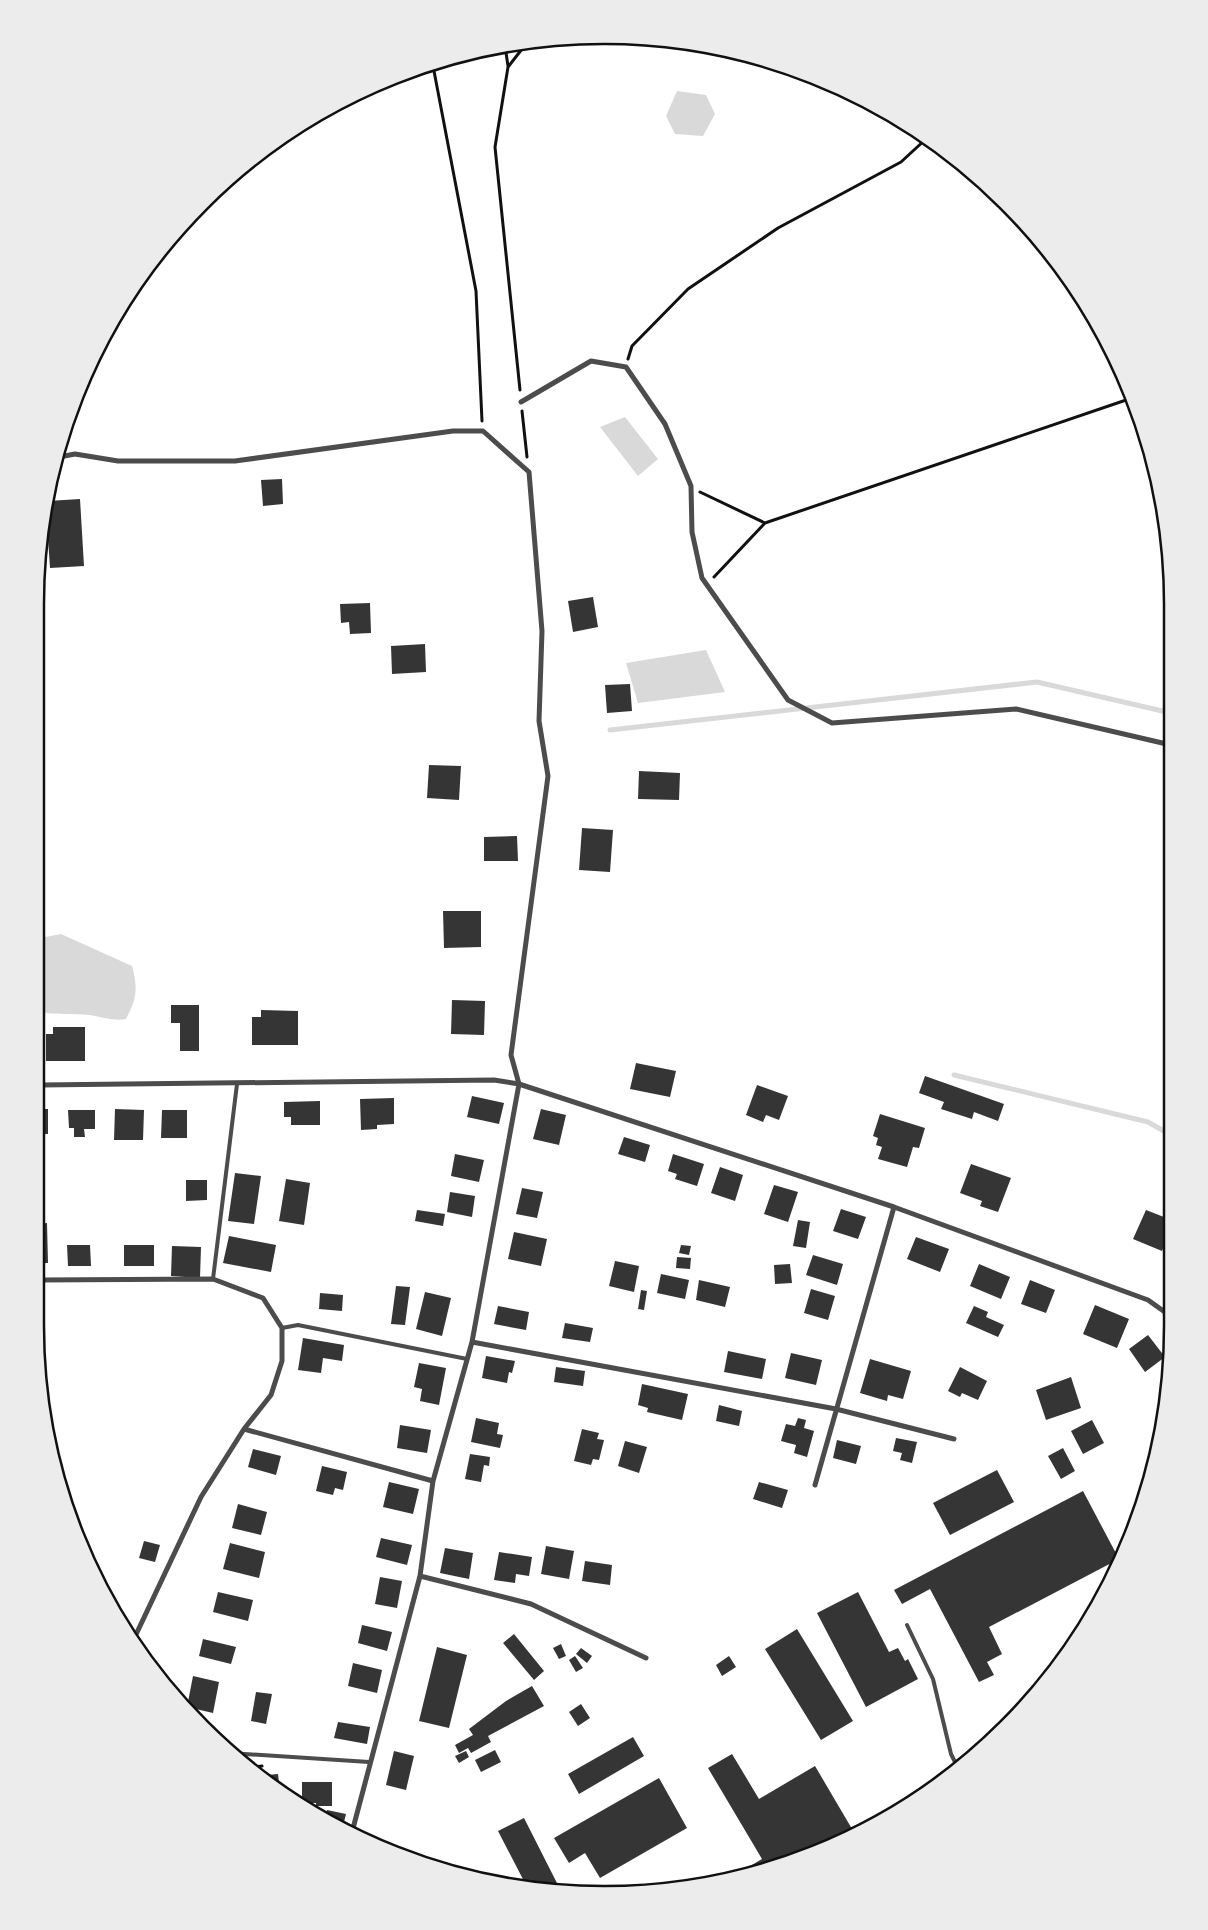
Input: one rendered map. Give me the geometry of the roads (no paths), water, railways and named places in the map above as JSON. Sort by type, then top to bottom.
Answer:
[{"type":"street","points":[[521,402],[591,361],[626,367],[665,424],[691,486],[692,532],[702,578],[788,700],[832,723],[1016,709],[1164,743]]},
{"type":"street","points":[[64,456],[75,454],[118,461],[235,461],[453,432],[483,431],[529,472],[542,631],[538,721],[548,776],[511,1055],[519,1084],[472,1342],[433,1481],[420,1576],[353,1827]]},
{"type":"street","points":[[44,1085],[494,1080],[519,1084],[894,1208],[1148,1300],[1164,1312]]},
{"type":"street","points":[[815,1485],[894,1208]]},
{"type":"street","points":[[44,1280],[213,1280],[263,1298],[282,1328],[282,1361],[271,1395],[244,1429],[201,1497],[136,1634]]},
{"type":"street","points":[[472,1342],[836,1409],[954,1440]]},
{"type":"street","points":[[244,1429],[433,1481]]},
{"type":"street","points":[[420,1576],[531,1604],[646,1658]]},
{"type":"lane","points":[[213,1280],[237,1084]]},
{"type":"lane","points":[[282,1328],[298,1325],[467,1359]]},
{"type":"lane","points":[[907,1625],[933,1679],[955,1762]]},
{"type":"lane","points":[[243,1754],[370,1762]]},
{"type":"waterway","points":[[610,730],[1037,682],[1164,711]]},
{"type":"waterway","points":[[954,1075],[1148,1122],[1164,1131]]}]
